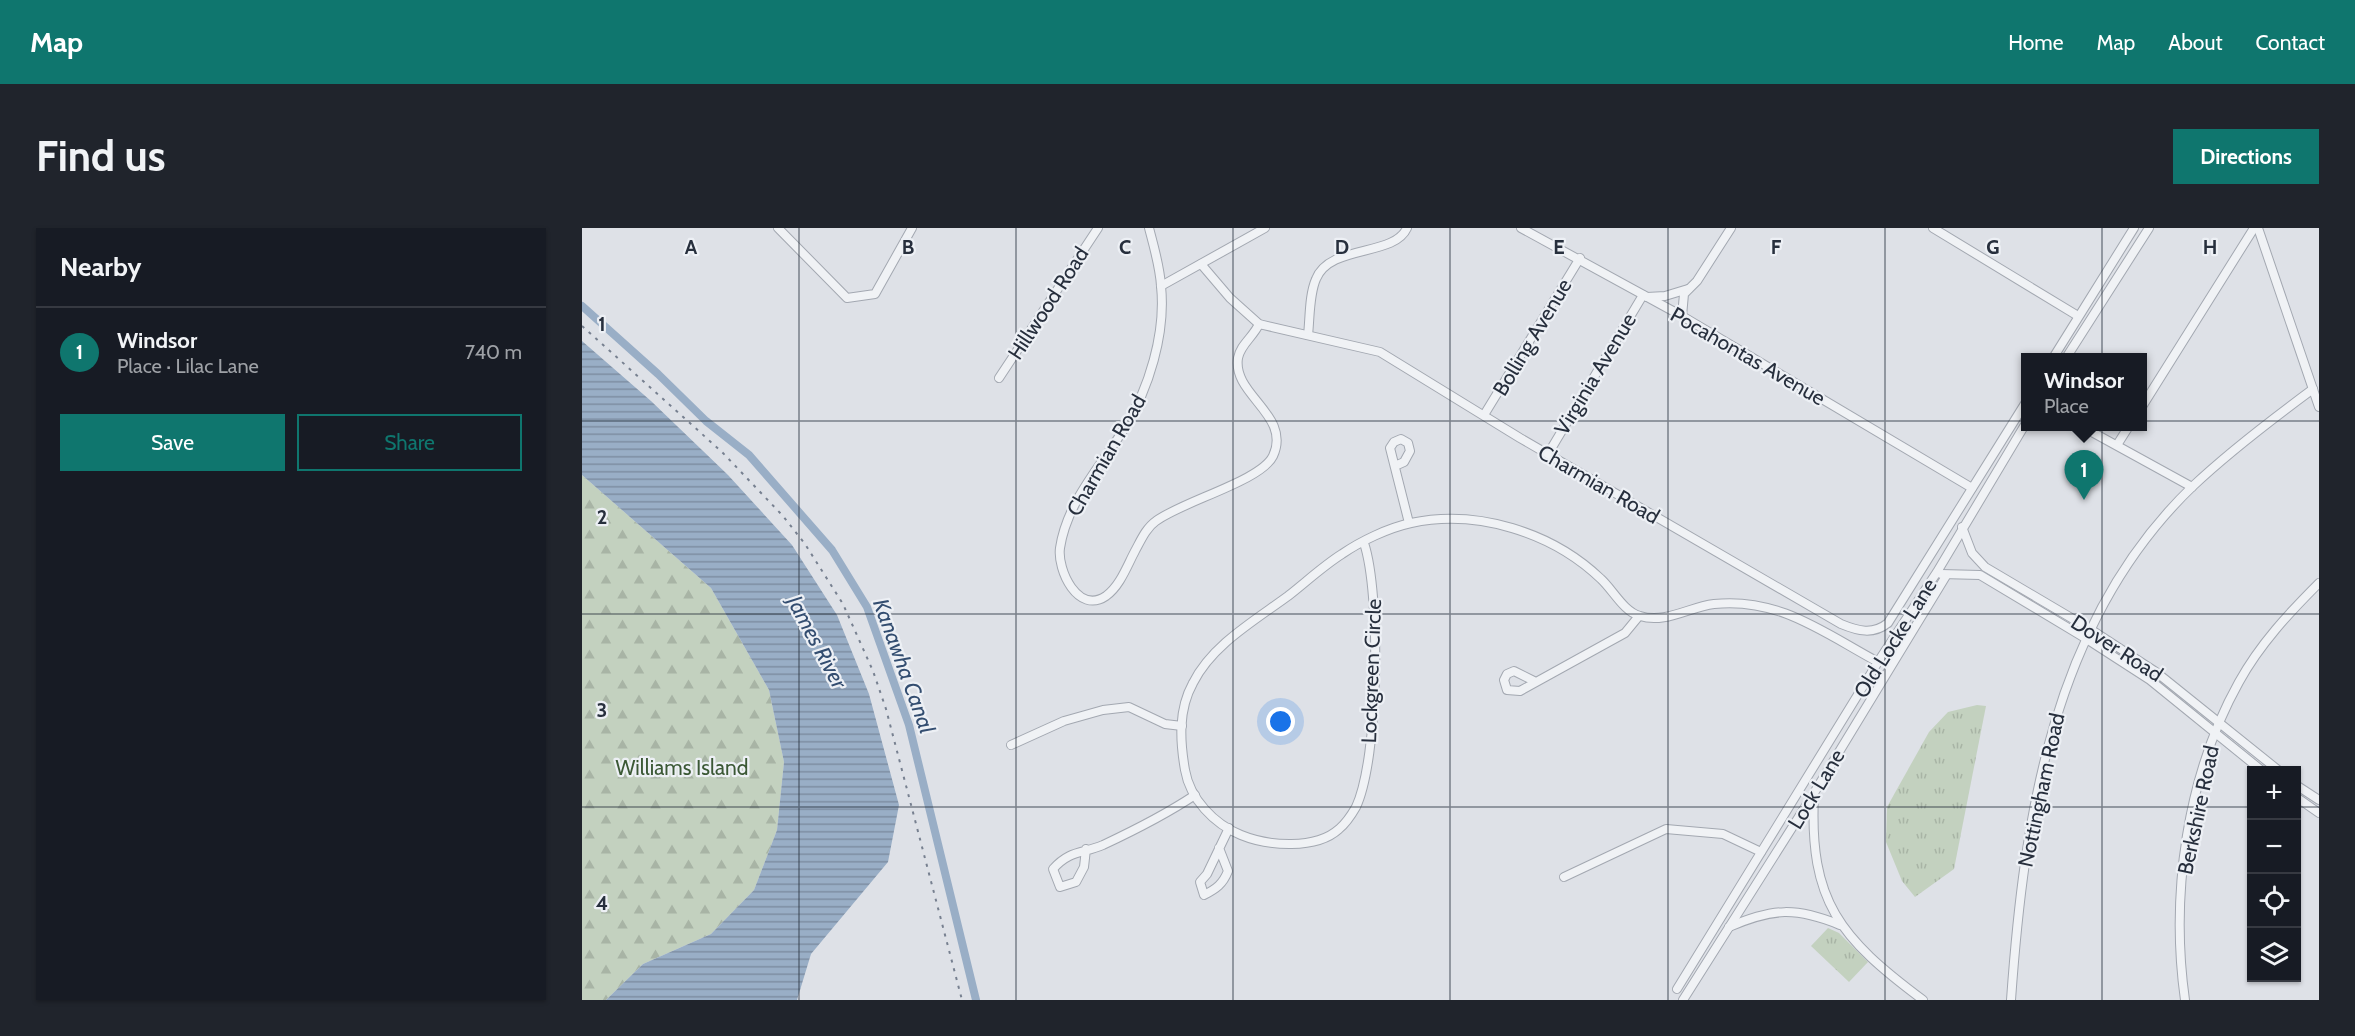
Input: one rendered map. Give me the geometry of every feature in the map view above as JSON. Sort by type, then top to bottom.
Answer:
[{"type":"street","points":[[778,228],[847,298],[875,294],[912,228]]},
{"type":"street","name":"Hillwood Road","points":[[999,378],[1098,228]]},
{"type":"street","name":"Charmian Road","points":[[1149,228],[1161,286],[1157,342],[1143,391],[1124,428],[1077,500],[1063,534],[1060,561],[1067,583],[1084,598],[1097,600],[1112,591],[1154,522],[1176,508],[1238,481],[1268,464],[1276,447],[1276,432],[1269,416],[1243,381],[1237,367],[1239,354],[1259,324]]},
{"type":"street","points":[[1161,286],[1265,228]]},
{"type":"street","points":[[1308,335],[1316,279],[1323,269],[1338,258],[1386,244],[1405,232],[1407,228]]},
{"type":"street","name":"Pocahontas Avenue","points":[[1521,228],[1580,258],[1682,316],[1972,488]]},
{"type":"street","points":[[1682,316],[1682,300],[1731,228]]},
{"type":"street","points":[[1933,228],[2078,316]]},
{"type":"street","points":[[2055,353],[2134,228]]},
{"type":"street","points":[[2069,353],[2149,228]]},
{"type":"street","points":[[2256,228],[2319,407]]},
{"type":"street","points":[[2147,397],[2256,228]]},
{"type":"street","name":"Bolling Avenue","points":[[1484,416],[1580,258]]},
{"type":"street","name":"Charmian Road","points":[[1201,264],[1230,298],[1259,324],[1380,352],[1548,454],[1841,624],[1868,632],[1880,629],[1888,623],[1972,488]]},
{"type":"street","name":"Virginia Avenue","points":[[1548,454],[1645,296],[1665,296],[1689,288]]},
{"type":"street","name":"Nottingham Road","points":[[2011,1000],[2016,926],[2041,771],[2060,700],[2085,638],[2135,554],[2192,487],[2245,440],[2313,389]]},
{"type":"street","points":[[1972,488],[2021,408]]},
{"type":"street","name":"Old Locke Lane","points":[[1677,989],[1819,763],[1878,662],[1937,572],[2021,430]]},
{"type":"street","points":[[2090,431],[2192,487]]},
{"type":"street","points":[[2117,445],[2126,431]]},
{"type":"street","points":[[1395,466],[1408,523]]},
{"type":"street","name":"Lockgreen Circle","points":[[1364,543],[1371,564],[1374,591],[1373,722],[1356,807],[1341,827],[1328,838],[1298,843],[1272,843],[1240,835],[1215,819],[1195,795],[1184,768],[1181,748],[1182,710],[1203,666],[1223,645],[1343,553],[1364,543],[1408,523],[1457,519],[1517,528],[1591,570],[1627,608],[1638,616]]},
{"type":"street","name":"Dover Road","points":[[1962,527],[1972,553],[1984,567],[2090,628],[2156,672],[2272,766]]},
{"type":"street","name":"Dover Road","points":[[1937,572],[1946,576],[1962,573],[1980,575],[2085,638],[2150,680],[2255,766]]},
{"type":"street","name":"Lock Lane","points":[[1683,1000],[1814,794],[1946,576]]},
{"type":"street","name":"Berkshire Road","points":[[2185,1000],[2181,897],[2192,814],[2214,732],[2251,662],[2283,620],[2319,583]]},
{"type":"street","points":[[1534,681],[1625,633],[1638,616],[1668,616],[1712,604],[1776,608],[1878,662]]},
{"type":"street","points":[[1011,745],[1064,722],[1103,710],[1130,707],[1165,724],[1182,726]]},
{"type":"street","points":[[1819,763],[1828,768]]},
{"type":"street","points":[[2301,788],[2319,800]]},
{"type":"street","points":[[1814,794],[1813,836],[1817,869],[1840,925],[1887,971],[1923,1000]]},
{"type":"street","points":[[1086,849],[1084,867],[1077,882],[1060,887],[1053,869],[1063,858],[1086,849],[1098,847],[1149,823],[1195,795]]},
{"type":"street","points":[[2301,800],[2319,813]]},
{"type":"street","points":[[1219,849],[1228,871],[1216,889],[1204,894],[1200,882],[1207,874],[1229,828]]},
{"type":"street","points":[[1564,877],[1666,829],[1723,834],[1761,852]]},
{"type":"street","points":[[1728,928],[1756,915],[1779,911],[1803,912],[1840,925]]},
{"type":"green space","name":"Williams Island","points":[[582,475],[711,588],[769,690],[784,762],[777,830],[754,890],[711,934],[643,964],[606,1000],[582,1000]]},
{"type":"green space","points":[[1977,705],[1986,706],[1954,869],[1915,897],[1902,881],[1886,842],[1887,807],[1929,732],[1948,712]]},
{"type":"green space","points":[[1828,928],[1839,933],[1868,962],[1849,982],[1811,946]]},
{"type":"water","name":"James River","points":[[582,341],[651,401],[728,475],[792,545],[837,615],[869,694],[899,805],[888,862],[811,954],[797,1000],[606,1000],[643,964],[711,934],[754,890],[777,830],[784,762],[769,690],[711,588],[582,475]]},
{"type":"waterway","name":"Kanawha Canal","points":[[582,306],[658,374],[706,421],[749,455],[832,550],[867,607],[909,725],[976,1000]]},
{"type":"railway","points":[[582,326],[722,452],[783,516],[805,544],[843,604],[873,671],[886,709],[962,1000]]},
{"type":"place","name":"Windsor","points":[[2084,500]]}]
